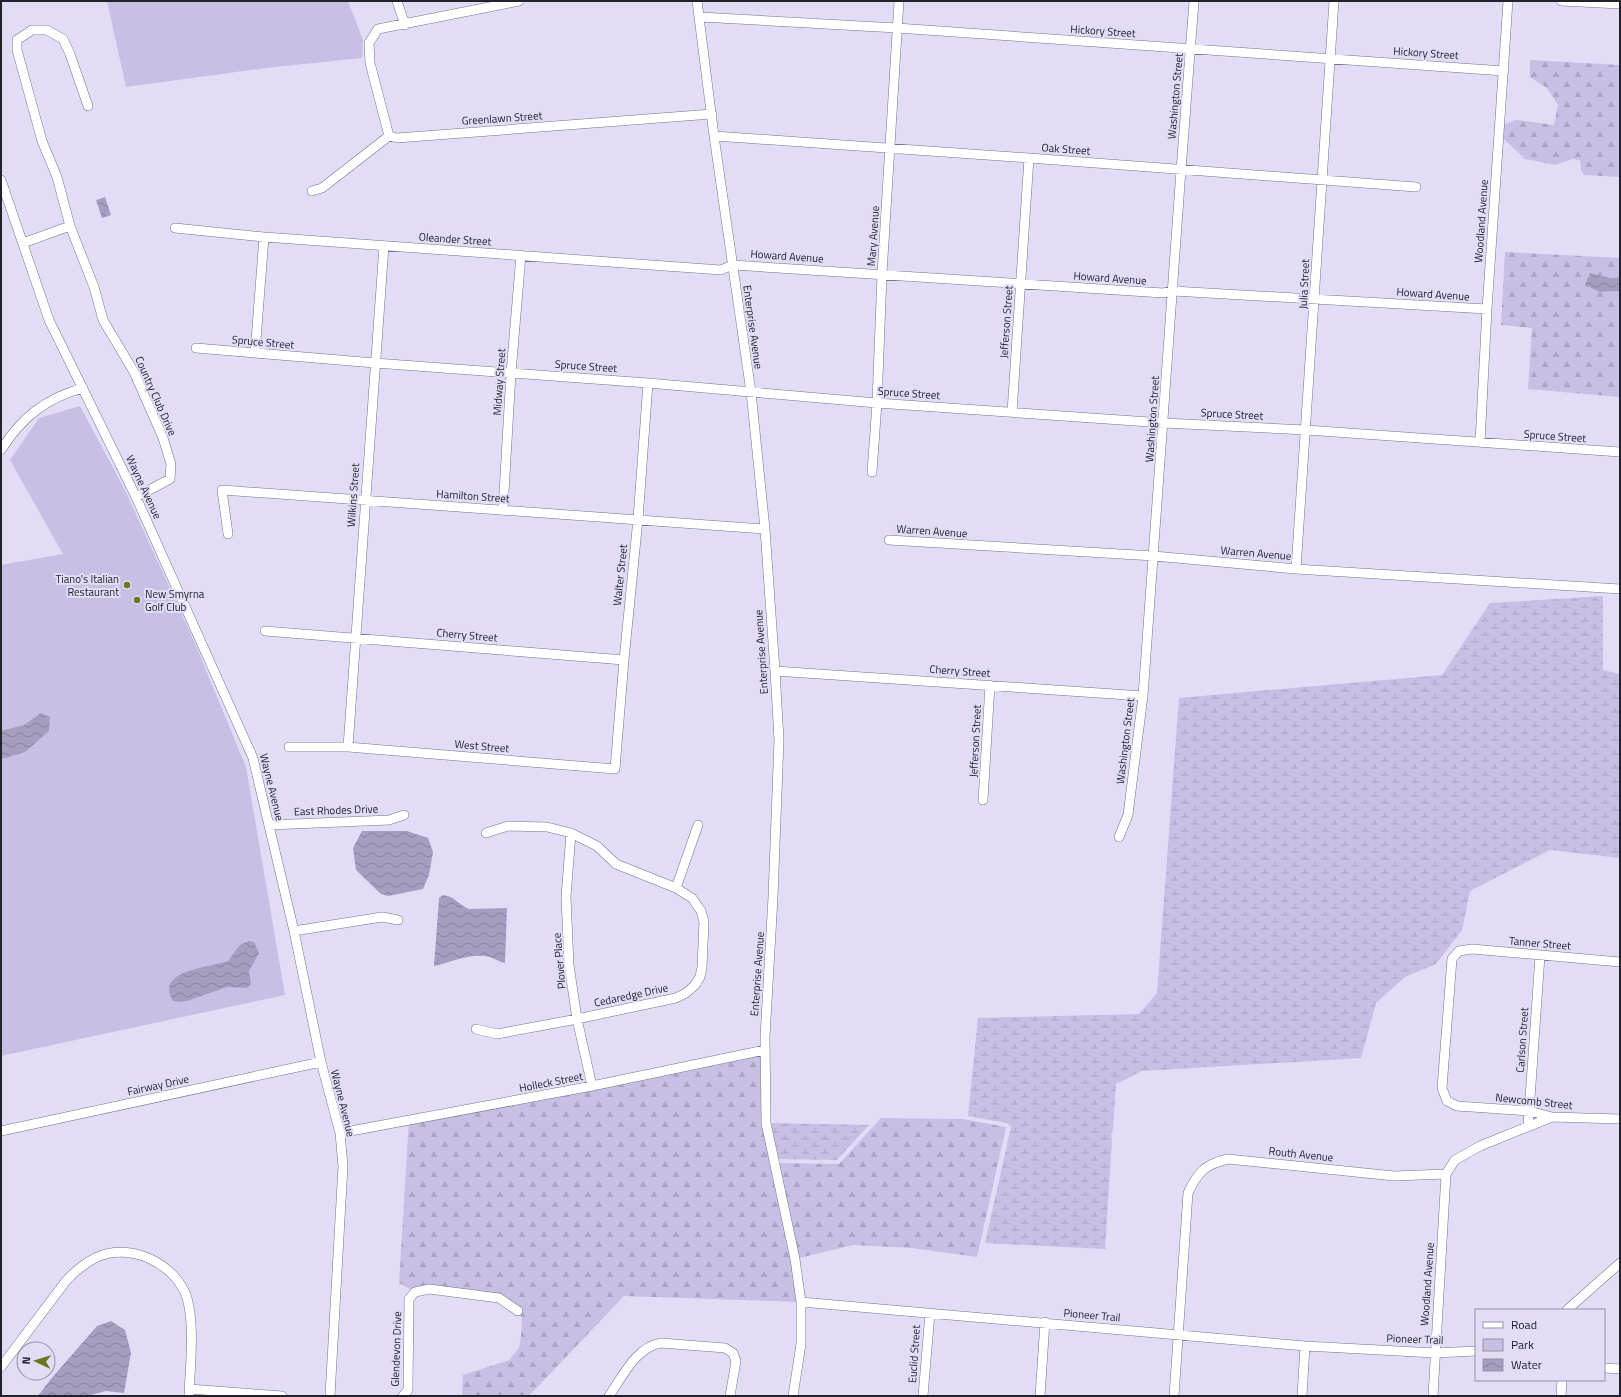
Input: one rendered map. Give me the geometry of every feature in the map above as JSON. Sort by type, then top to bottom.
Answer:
[{"type":"street","points":[[397,1],[405,25]]},
{"type":"street","points":[[312,191],[322,188],[389,136],[370,63],[369,43],[378,30],[519,1]]},
{"type":"street","name":"Enterprise Avenue","points":[[697,1],[714,136],[751,392],[765,529],[779,740],[765,1050],[766,1123],[795,1259],[801,1302]]},
{"type":"street","name":"Mary Avenue","points":[[872,472],[898,1]]},
{"type":"street","name":"Washington Street","points":[[1120,837],[1128,815],[1143,696],[1164,423],[1181,170],[1192,49],[1194,1]]},
{"type":"street","name":"Julia Street","points":[[1296,569],[1334,1]]},
{"type":"street","name":"Woodland Avenue","points":[[1480,442],[1487,310],[1508,1]]},
{"type":"street","points":[[1561,1],[1620,4]]},
{"type":"street","name":"Hickory Street","points":[[700,17],[897,28],[1504,71]]},
{"type":"street","points":[[22,243],[70,226],[57,177],[42,141],[28,93],[17,50],[17,40],[32,30],[47,30],[63,39],[70,54],[88,106]]},
{"type":"street","name":"Greenlawn Street","points":[[389,136],[397,138],[712,114]]},
{"type":"street","name":"Oak Street","points":[[714,136],[1416,187]]},
{"type":"street","name":"Jefferson Street","points":[[1012,412],[1029,158]]},
{"type":"street","name":"Wayne Avenue","points":[[1,180],[49,320],[136,497],[253,758],[294,932],[321,1062],[340,1133],[343,1166],[330,1396]]},
{"type":"street","name":"Country Club Drive","points":[[70,226],[94,287],[103,320],[134,372],[163,438],[171,464],[170,479],[136,497]]},
{"type":"street","name":"Oleander Street","points":[[175,228],[264,237],[721,270],[732,265]]},
{"type":"street","points":[[254,353],[264,237]]},
{"type":"street","name":"Wilkins Street","points":[[348,747],[384,246]]},
{"type":"street","name":"Midway Street","points":[[503,510],[520,256]]},
{"type":"street","name":"Howard Avenue","points":[[732,265],[1163,293],[1173,291],[1315,298],[1487,310]]},
{"type":"street","name":"Spruce Street","points":[[196,348],[648,383],[877,403],[1164,423],[1306,430],[1620,452]]},
{"type":"street","name":"Walter Street","points":[[615,769],[638,519],[648,383]]},
{"type":"street","points":[[1,450],[12,433],[31,413],[50,402],[75,390],[83,388]]},
{"type":"street","name":"Hamilton Street","points":[[228,534],[222,490],[765,529]]},
{"type":"street","name":"Warren Avenue","points":[[889,540],[1154,556],[1296,569],[1620,589]]},
{"type":"street","name":"Cherry Street","points":[[265,631],[624,660]]},
{"type":"street","name":"Cherry Street","points":[[775,671],[990,684],[1143,696]]},
{"type":"street","name":"Jefferson Street","points":[[983,800],[990,684]]},
{"type":"street","name":"West Street","points":[[289,747],[348,747],[615,769]]},
{"type":"street","name":"East Rhodes Drive","points":[[269,825],[388,820],[404,815]]},
{"type":"street","points":[[676,888],[698,825]]},
{"type":"street","name":"Cedaredge Drive","points":[[476,1029],[497,1034],[676,998],[686,993],[695,985],[700,977],[702,968],[704,922],[701,911],[692,898],[676,888],[616,864],[597,846],[571,833],[547,827],[508,826],[486,833]]},
{"type":"street","name":"Plover Place","points":[[571,833],[566,897],[569,965],[577,1019],[592,1086]]},
{"type":"street","points":[[294,932],[382,917],[398,920]]},
{"type":"street","name":"Tanner Street","points":[[1447,1101],[1442,1088],[1452,959],[1459,951],[1472,949],[1620,962]]},
{"type":"street","name":"Carlson Street","points":[[1528,1127],[1540,956]]},
{"type":"street","name":"Holleck Street","points":[[340,1133],[592,1086],[765,1050]]},
{"type":"street","name":"Fairway Drive","points":[[1,1131],[321,1062]]},
{"type":"street","name":"Newcomb Street","points":[[1447,1101],[1457,1106],[1529,1111],[1552,1117],[1620,1119]]},
{"type":"street","points":[[1446,1174],[1455,1160],[1480,1146],[1552,1117]]},
{"type":"street","name":"Routh Avenue","points":[[1174,1396],[1188,1194],[1194,1179],[1200,1172],[1215,1162],[1228,1159],[1394,1176],[1446,1174]]},
{"type":"street","name":"Woodland Avenue","points":[[1433,1396],[1446,1174]]},
{"type":"street","points":[[1,1367],[76,1269],[98,1257],[119,1252],[134,1254],[153,1260],[167,1269],[179,1282],[187,1298],[191,1323],[189,1393],[282,1396]]},
{"type":"street","points":[[1568,1309],[1620,1263]]},
{"type":"street","name":"Glendevon Drive","points":[[403,1396],[408,1390],[409,1299],[415,1292],[429,1289],[499,1298],[518,1311]]},
{"type":"street","points":[[793,1396],[801,1344],[801,1302]]},
{"type":"street","name":"Pioneer Trail","points":[[801,1302],[1045,1322],[1305,1346],[1435,1353],[1475,1351]]},
{"type":"street","name":"Euclid Street","points":[[923,1396],[930,1313]]},
{"type":"street","points":[[1040,1396],[1045,1322]]},
{"type":"street","points":[[609,1396],[639,1353],[654,1344],[661,1342],[725,1348],[733,1353],[736,1361],[730,1396]]},
{"type":"street","points":[[1302,1396],[1305,1346]]},
{"type":"street","points":[[1605,1368],[1620,1369]]},
{"type":"street","points":[[1561,1396],[1562,1381]]},
{"type":"green space","points":[[107,1],[348,1],[363,40],[362,58],[266,68],[126,87]]},
{"type":"green space","points":[[1530,60],[1620,65],[1620,177],[1584,175],[1581,170],[1580,160],[1572,159],[1556,165],[1525,159],[1504,139],[1501,126],[1516,120],[1554,125],[1558,105],[1547,88],[1530,77]]},
{"type":"green space","points":[[1505,252],[1620,258],[1620,277],[1612,278],[1590,273],[1600,292],[1620,291],[1620,397],[1528,389],[1532,328],[1501,325]]},
{"type":"green space","name":"New Smyrna Golf Club","points":[[80,406],[125,490],[194,641],[246,767],[285,995],[1,1056],[1,565],[63,554],[10,460],[39,418]]},
{"type":"green space","points":[[1603,596],[1603,670],[1620,674],[1620,858],[1550,850],[1470,891],[1462,930],[1436,964],[1405,977],[1376,1003],[1361,1058],[1142,1071],[1116,1084],[1113,1130],[1111,1134],[1112,1139],[1105,1249],[985,1243],[1011,1127],[1007,1123],[968,1116],[978,1018],[1139,1014],[1157,993],[1179,698],[1442,675],[1490,603]]},
{"type":"green space","points":[[765,1050],[766,1124],[774,1163],[839,1164],[881,1118],[963,1119],[1006,1127],[977,1257],[912,1248],[853,1245],[795,1259],[801,1302],[624,1296],[529,1396],[462,1396],[463,1375],[509,1360],[519,1348],[522,1318],[518,1311],[499,1298],[415,1292],[399,1283],[409,1120]]},
{"type":"green space","points":[[771,1123],[869,1125],[837,1160],[778,1159]]},
{"type":"water","points":[[105,197],[111,215],[102,218],[96,200]]},
{"type":"water","points":[[1590,273],[1612,278],[1620,277],[1620,291],[1600,292],[1585,285]]},
{"type":"water","points":[[41,713],[50,717],[49,731],[25,752],[1,759],[1,731],[24,725]]},
{"type":"water","points":[[362,831],[407,831],[428,838],[433,852],[429,875],[423,889],[388,896],[381,894],[356,870],[353,848]]},
{"type":"water","points":[[443,895],[450,897],[469,909],[507,908],[505,963],[490,957],[476,956],[462,958],[434,966],[439,898]]},
{"type":"water","points":[[249,941],[254,942],[259,953],[249,971],[251,984],[247,988],[227,987],[187,1001],[173,1001],[169,990],[171,982],[178,976],[198,968],[228,961],[240,945]]},
{"type":"water","points":[[111,1321],[125,1330],[131,1353],[124,1393],[106,1391],[87,1396],[38,1396],[49,1381],[56,1381],[56,1373],[97,1326]]},
{"type":"place","name":"Tiano's Italian Restaurant","points":[[127,585]]},
{"type":"place","name":"New Smyrna Golf Club","points":[[137,600]]}]
